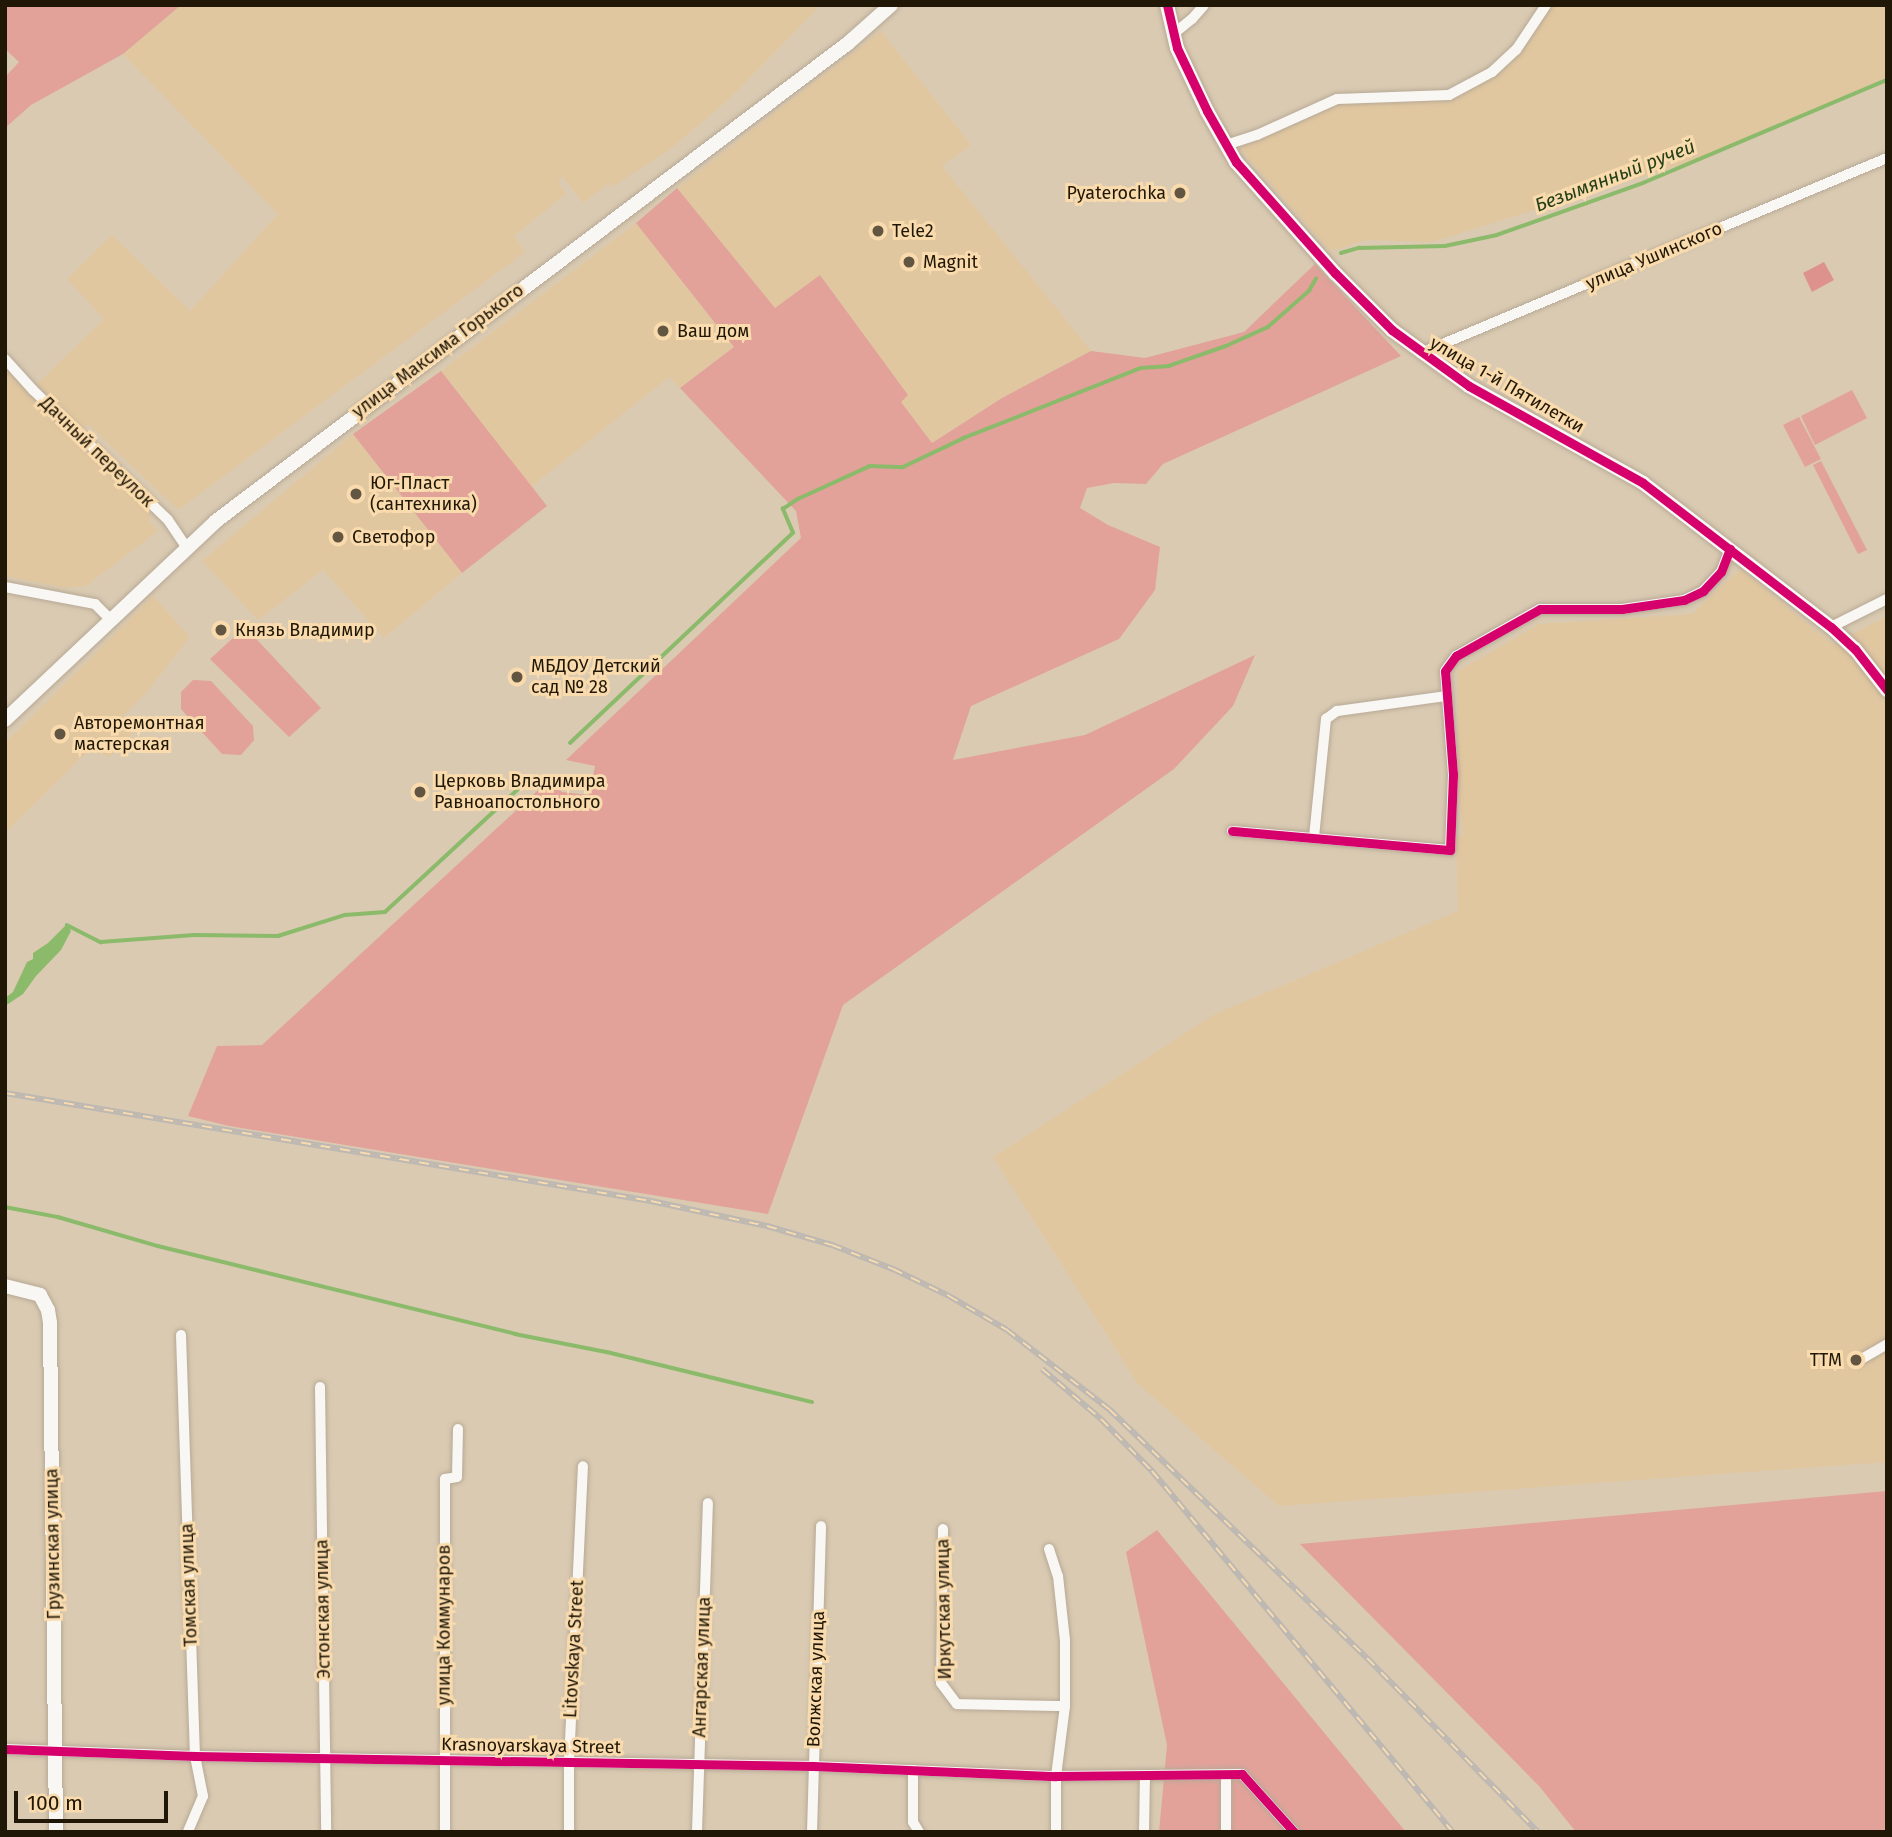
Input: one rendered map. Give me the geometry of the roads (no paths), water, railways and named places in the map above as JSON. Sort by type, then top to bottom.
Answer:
[{"type":"main road","name":"улица Максима Горького","points":[[5,720],[186,547],[330,432],[848,44],[891,5]]},
{"type":"main road","name":"улица 1-й Пятилетки","points":[[1167,5],[1172,35],[1226,145],[1249,178],[1391,330],[1469,386],[1616,466],[1831,627],[1855,649],[1887,690]]},
{"type":"main road","name":"Грузинская улица","points":[[5,1286],[24,1289],[40,1296],[48,1310],[50,1323],[56,1832]]},
{"type":"street","points":[[1172,35],[1204,5]]},
{"type":"street","points":[[1226,145],[1257,135],[1338,99],[1449,95],[1492,72],[1516,50],[1546,5]]},
{"type":"street","name":"улица Ушинского","points":[[1421,354],[1887,159]]},
{"type":"street","name":"Дачный переулок","points":[[5,359],[33,390],[168,520],[186,547]]},
{"type":"street","points":[[1232,831],[1450,850],[1453,774],[1445,671],[1456,656],[1539,609],[1622,608],[1684,600],[1703,591],[1721,572],[1730,549]]},
{"type":"street","points":[[5,587],[94,604],[110,619]]},
{"type":"street","points":[[1831,627],[1887,598]]},
{"type":"street","points":[[1314,837],[1326,719],[1337,711],[1446,696]]},
{"type":"street","name":"Томская улица","points":[[181,1335],[195,1756],[203,1796],[188,1832]]},
{"type":"street","points":[[1858,1361],[1887,1343]]},
{"type":"street","name":"Эстонская улица","points":[[320,1387],[326,1832]]},
{"type":"street","name":"улица Коммунаров","points":[[445,1832],[445,1479],[457,1477],[458,1429]]},
{"type":"street","name":"Litovskaya Street","points":[[569,1832],[569,1762],[583,1466]]},
{"type":"street","name":"Ангарская улица","points":[[697,1832],[708,1503]]},
{"type":"street","name":"Волжская улица","points":[[812,1832],[821,1526]]},
{"type":"street","name":"Иркутская улица","points":[[943,1529],[941,1683],[957,1704],[1065,1706]]},
{"type":"street","points":[[1049,1549],[1058,1576],[1061,1602],[1065,1706],[1056,1776],[1056,1832]]},
{"type":"street","name":"Krasnoyarskaya Street","points":[[5,1749],[195,1756],[813,1766],[1056,1776],[1242,1774],[1294,1832]]},
{"type":"street","points":[[913,1770],[913,1822],[919,1832]]},
{"type":"street","points":[[1144,1775],[1144,1832]]},
{"type":"street","points":[[1226,1775],[1226,1832]]},
{"type":"waterway","name":"Безымянный ручей","points":[[1341,253],[1359,248],[1445,246],[1497,235],[1643,183],[1887,80]]},
{"type":"waterway","points":[[570,743],[793,533],[783,509],[798,499],[870,466],[903,467],[964,438],[1141,368],[1169,366],[1226,346],[1268,327],[1309,291],[1316,279]]},
{"type":"waterway","points":[[67,925],[101,942],[194,935],[278,936],[345,915],[385,912],[517,790]]},
{"type":"waterway","points":[[5,1207],[58,1217],[158,1246],[515,1334],[607,1352],[812,1402]]},
{"type":"railway","points":[[5,1093],[651,1201],[767,1226],[832,1245],[893,1269],[949,1296],[1007,1330],[1109,1409],[1367,1658],[1538,1832]]},
{"type":"railway","points":[[1042,1369],[1101,1419],[1152,1471],[1453,1832]]},
{"type":"place","name":"Pyaterochka","points":[[1180,193]]},
{"type":"place","name":"Tele2","points":[[878,231]]},
{"type":"place","name":"Magnit","points":[[909,262]]},
{"type":"place","name":"Ваш дом","points":[[663,331]]},
{"type":"place","name":"Юг-Пласт (сантехника)","points":[[356,494]]},
{"type":"place","name":"Светофор","points":[[338,537]]},
{"type":"place","name":"Князь Владимир","points":[[221,630]]},
{"type":"place","name":"МБДОУ Детский сад № 28","points":[[517,677]]},
{"type":"place","name":"Авторемонтная мастерская","points":[[60,734]]},
{"type":"place","name":"Церковь Владимира Равноапостольного","points":[[420,792]]},
{"type":"place","name":"ТТМ","points":[[1856,1360]]}]
